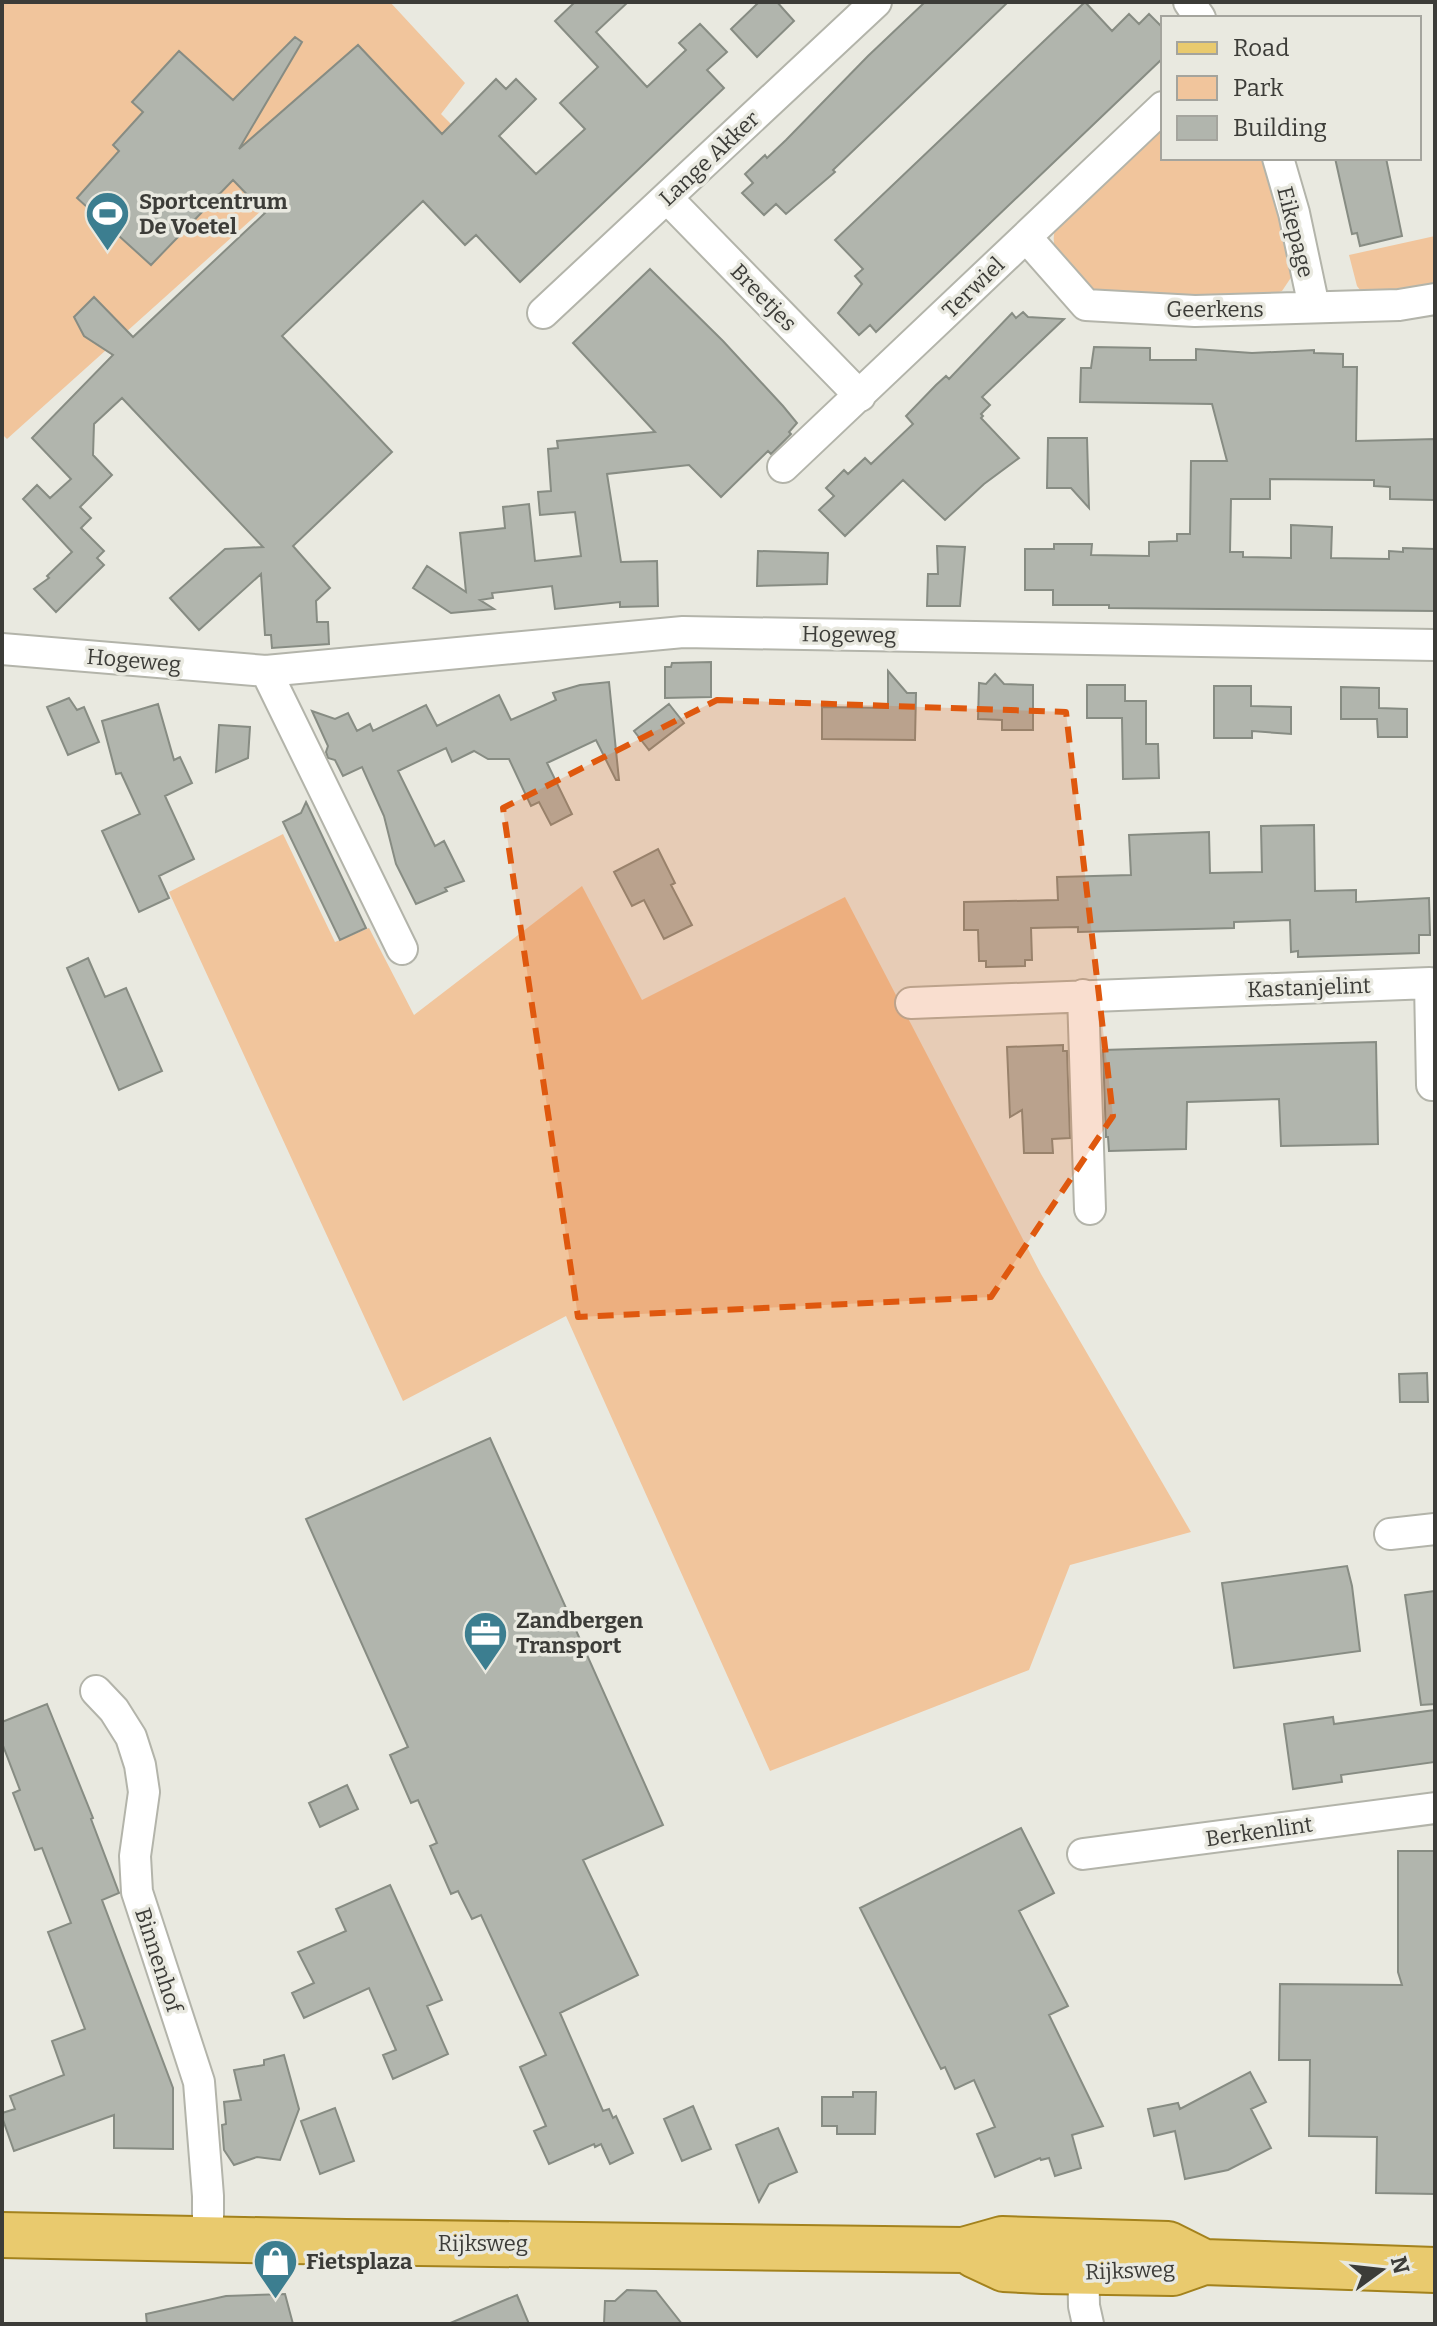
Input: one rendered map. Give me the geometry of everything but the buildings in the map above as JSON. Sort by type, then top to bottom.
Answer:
[{"type":"main road","name":"Rijksweg","points":[[2,2235],[963,2250],[1002,2239],[1083,2256],[1168,2244],[1204,2262],[1435,2270]]},
{"type":"street","name":"Lange Akker","points":[[543,313],[876,2]]},
{"type":"street","name":"Terwiel","points":[[783,467],[1161,109]]},
{"type":"street","name":"Eikepage","points":[[1279,160],[1294,213],[1314,307]]},
{"type":"street","name":"Breetjes","points":[[667,198],[860,396]]},
{"type":"street","name":"Geerkens","points":[[1026,237],[1086,305],[1195,311],[1407,304],[1435,299]]},
{"type":"street","name":"Hogeweg","points":[[2,649],[266,671],[683,632],[1435,645]]},
{"type":"street","points":[[266,671],[402,949]]},
{"type":"street","name":"Kastanjelint","points":[[911,1003],[1430,983],[1432,1085],[1435,1085]]},
{"type":"street","points":[[1083,995],[1090,1209]]},
{"type":"street","points":[[1390,1534],[1435,1529]]},
{"type":"street","name":"Binnenhof","points":[[96,1691],[114,1710],[131,1737],[140,1765],[144,1792],[135,1856],[137,1892],[199,2082],[208,2196],[208,2240]]},
{"type":"street","name":"Berkenlint","points":[[1083,1854],[1435,1808]]},
{"type":"street","points":[[1083,2256],[1084,2306],[1088,2324]]},
{"type":"highlighted area","points":[[717,700],[1066,712],[1113,1116],[991,1297],[578,1317],[503,808]]},
{"type":"green space","name":"Sportcentrum De Voetel","points":[[2,2],[390,2],[465,83],[441,114],[476,149],[334,285],[262,210],[7,439],[2,434]]},
{"type":"green space","points":[[1161,125],[1161,160],[1270,160],[1294,273],[1282,291],[1267,296],[1096,292],[1059,256],[1055,247],[1056,227]]},
{"type":"green space","points":[[1435,236],[1435,284],[1383,295],[1364,295],[1357,286],[1349,255]]},
{"type":"green space","points":[[283,834],[335,942],[369,928],[414,1015],[582,886],[642,1000],[845,897],[1041,1274],[1191,1532],[1070,1565],[1029,1670],[770,1771],[566,1316],[403,1401],[169,892]]},
{"type":"place","name":"Sportcentrum De Voetel","points":[[108,253]]},
{"type":"place","name":"Zandbergen Transport","points":[[485,1672]]},
{"type":"place","name":"Fietsplaza","points":[[275,2300]]}]
